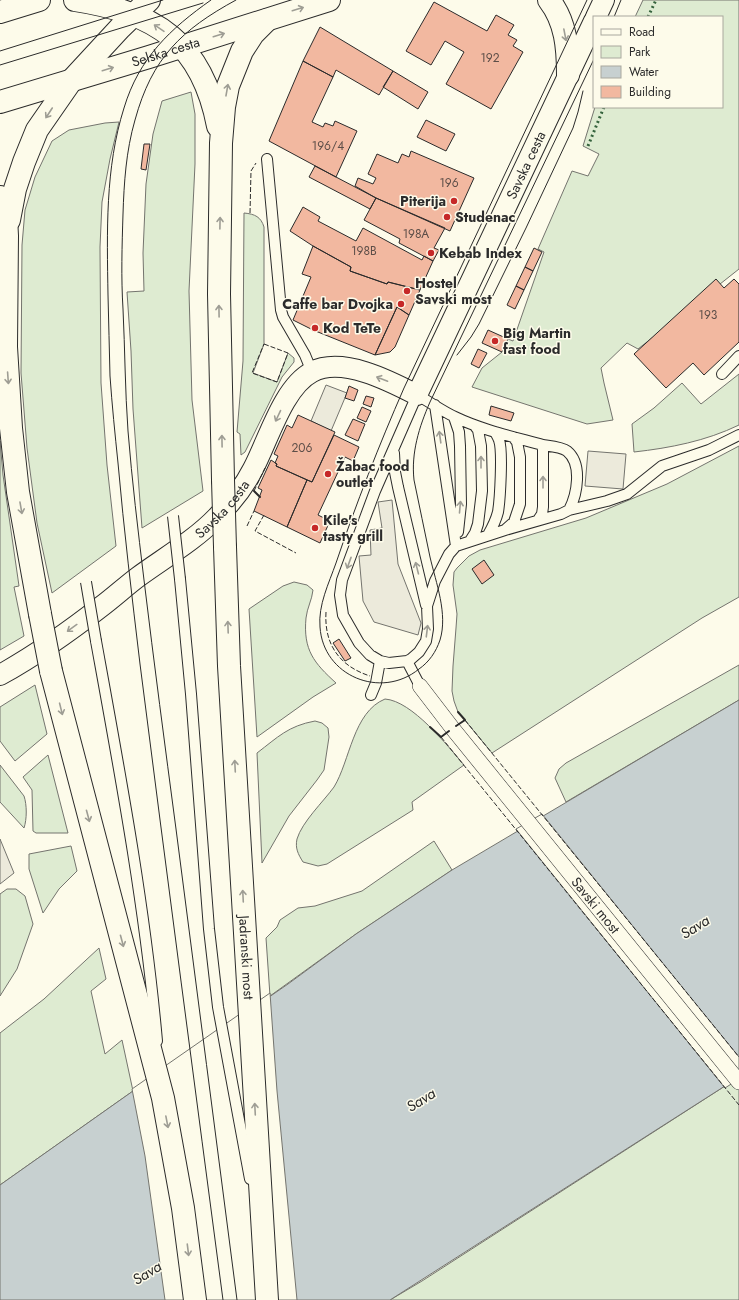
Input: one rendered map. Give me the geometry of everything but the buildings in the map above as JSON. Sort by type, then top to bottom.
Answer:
[{"type":"main road","points":[[0,12],[38,0]]},
{"type":"main road","points":[[75,0],[117,8],[142,7]]},
{"type":"main road","name":"Selska cesta","points":[[0,102],[329,0]]},
{"type":"main road","points":[[549,0],[560,17],[564,30],[568,59],[568,75]]},
{"type":"main road","points":[[142,7],[147,20],[168,34],[190,55],[208,89],[215,111],[221,143]]},
{"type":"main road","points":[[7,236],[15,189],[37,130],[71,81],[142,7]]},
{"type":"main road","points":[[221,143],[228,86],[235,66],[242,51],[253,34],[268,20]]},
{"type":"main road","name":"Jadranski most","points":[[221,143],[219,294],[222,480],[229,666],[267,1300]]},
{"type":"main road","points":[[0,197],[6,217],[6,347],[11,428],[18,492],[52,671],[78,778],[162,1098],[183,1208],[195,1300]]},
{"type":"street","points":[[596,16],[604,0]]},
{"type":"street","name":"Savska cesta","points":[[0,675],[40,651],[193,538],[217,518],[236,496],[253,470],[286,398],[295,385],[312,372],[324,368],[337,367],[356,370],[389,381],[417,395],[593,23]]},
{"type":"street","name":"Savski most","points":[[420,686],[452,729],[739,1082]]},
{"type":"lane","points":[[268,159],[281,310],[283,317],[302,350],[312,372]]},
{"type":"lane","points":[[722,374],[739,356]]},
{"type":"lane","points":[[417,395],[454,417],[474,425],[513,437],[566,450],[572,456],[577,470],[574,500],[569,510]]},
{"type":"lane","name":"Savska cesta","points":[[380,661],[370,655],[360,643],[343,615],[340,595],[342,580],[375,491],[417,395]]},
{"type":"lane","points":[[435,405],[456,546]]},
{"type":"lane","points":[[454,417],[457,424],[459,439],[461,504],[456,546]]},
{"type":"lane","points":[[470,540],[475,533],[478,524],[482,491],[481,446],[478,430],[474,425]]},
{"type":"lane","points":[[488,535],[494,525],[498,512],[500,495],[500,450],[499,440],[495,432]]},
{"type":"lane","points":[[456,546],[470,540],[627,494],[662,466],[709,450],[739,435]]},
{"type":"lane","points":[[505,530],[514,522],[520,504],[520,457],[513,437]]},
{"type":"lane","points":[[538,520],[544,507],[543,444]]},
{"type":"lane","name":"Savska cesta","points":[[394,449],[397,480],[427,606],[428,629],[426,641],[420,652],[406,661]]},
{"type":"lane","name":"Jadranski most","points":[[173,516],[180,579],[209,929],[218,1007],[264,1250]]},
{"type":"lane","name":"Savska cesta","points":[[427,606],[435,581],[443,565],[456,546]]},
{"type":"lane","points":[[86,582],[116,749],[140,898],[153,996],[162,1098]]},
{"type":"lane","points":[[371,695],[376,683],[380,661],[389,663],[406,661],[420,686]]},
{"type":"green space","points":[[643,0],[739,0],[739,269],[638,349],[627,343],[601,368],[613,420],[587,424],[472,387],[482,368],[502,352],[508,339],[513,341],[544,252],[538,249],[572,171],[588,176],[599,154],[583,146],[595,108],[723,108],[723,16],[635,16]]},
{"type":"green space","points":[[191,92],[195,114],[195,164],[189,291],[192,400],[203,491],[142,528],[133,409],[127,292],[144,291],[143,253],[146,184],[153,134],[162,101]]},
{"type":"green space","points":[[119,122],[102,202],[100,247],[101,383],[107,465],[116,546],[52,593],[37,523],[27,448],[21,373],[22,245],[25,210],[35,177],[52,141],[69,130],[105,123]]},
{"type":"green space","points":[[244,213],[257,217],[264,227],[264,344],[253,373],[277,382],[288,353],[294,358],[294,362],[282,377],[245,452],[241,455],[240,434],[237,432],[243,361]]},
{"type":"green space","points":[[739,374],[739,425],[701,440],[634,452],[632,424],[654,408],[682,383],[701,404]]},
{"type":"green space","points":[[0,441],[3,475],[19,586],[14,587],[24,636],[0,650]]},
{"type":"green space","points":[[739,446],[739,597],[702,618],[492,753],[458,712],[452,691],[457,614],[453,585],[454,572],[457,568],[469,556],[480,550],[586,518],[667,484]]},
{"type":"green space","points":[[294,582],[307,585],[313,590],[306,618],[306,639],[308,647],[316,662],[336,683],[313,697],[257,737],[249,609],[283,586]]},
{"type":"green space","points":[[739,665],[739,700],[566,802],[555,778],[559,769],[566,763]]},
{"type":"green space","points":[[35,685],[47,734],[15,761],[0,741],[0,707]]},
{"type":"green space","points":[[385,699],[406,707],[417,715],[439,736],[464,765],[412,802],[413,810],[327,864],[318,866],[303,862],[298,854],[296,842],[303,826],[334,787],[359,726],[366,715],[374,705]]},
{"type":"green space","points":[[315,721],[322,723],[328,728],[329,737],[324,770],[289,816],[262,863],[257,753],[290,729]]},
{"type":"green space","points":[[48,755],[68,833],[36,833],[33,831],[32,790],[23,777]]},
{"type":"green space","points":[[0,765],[24,796],[26,804],[26,820],[24,828],[0,802]]},
{"type":"green space","points":[[434,841],[452,870],[356,934],[270,996],[266,938],[277,927],[280,920],[298,908],[315,906],[362,891]]},
{"type":"green space","points":[[71,846],[77,871],[59,889],[43,913],[29,869],[29,854]]},
{"type":"green space","points":[[7,889],[16,889],[25,896],[33,924],[17,969],[0,996],[0,894]]},
{"type":"green space","points":[[99,948],[106,979],[91,991],[105,1054],[122,1040],[133,1091],[0,1185],[0,1033],[44,999]]},
{"type":"green space","points":[[739,1077],[739,1300],[390,1300],[422,1281]]},
{"type":"shaded area","points":[[326,385],[347,393],[331,431],[311,421]]},
{"type":"shaded area","points":[[588,451],[626,454],[623,489],[585,486]]},
{"type":"shaded area","points":[[392,500],[398,564],[421,623],[418,635],[374,622],[363,601],[359,556],[371,555],[370,530],[382,528],[378,502]]},
{"type":"shaded area","points":[[0,839],[14,873],[0,884]]},
{"type":"water","name":"Sava","points":[[739,700],[739,1077],[390,1300],[0,1300],[0,1185],[288,984],[356,934],[452,870]]},
{"type":"pier","points":[[542,814],[739,1057],[739,1079],[725,1088],[516,829]]},
{"type":"pier","points":[[270,993],[277,1091],[297,1300],[165,1300],[145,1156],[132,1089]]},
{"type":"tram line","points":[[0,51],[163,0]]},
{"type":"tram line","points":[[211,0],[182,22],[158,46],[138,74],[130,90],[118,131],[110,177],[108,200],[108,271],[110,376],[128,564],[150,744],[223,1300]]},
{"type":"tram line","points":[[236,0],[199,23],[171,48],[150,79],[142,98],[129,143],[126,167],[123,202],[122,297],[127,416],[135,506],[237,1300]]},
{"type":"tram line","points":[[587,0],[404,388],[368,475],[327,586],[322,602],[320,619],[320,627],[324,644],[331,659],[343,670],[356,678],[372,682],[388,682],[404,678],[426,663],[434,653],[440,640],[443,620],[442,609],[414,480],[413,470],[415,450],[419,431],[430,402],[593,61]]},
{"type":"tram line","points":[[614,16],[621,0]]},
{"type":"tram line","points":[[0,65],[203,3]]},
{"type":"tram line","points":[[457,355],[479,324],[526,228],[573,128],[583,91]]},
{"type":"hedge","points":[[648,16],[656,0]]},
{"type":"hedge","points":[[588,146],[604,108]]},
{"type":"fence","points":[[250,213],[251,171],[256,163]]},
{"type":"fence","points":[[264,344],[288,353],[277,382],[252,373],[264,344]]},
{"type":"fence","points":[[254,491],[265,468]]},
{"type":"fence","points":[[247,526],[254,511]]},
{"type":"fence","points":[[264,515],[255,531],[296,553]]},
{"type":"fence","points":[[326,612],[328,634],[331,644],[336,652],[342,660],[350,666],[359,672],[370,676]]},
{"type":"fence","points":[[465,720],[739,1057]]},
{"type":"fence","points":[[441,737],[739,1105]]},
{"type":"wall","points":[[254,491],[260,497]]},
{"type":"wall","points":[[456,726],[465,720],[458,712]]},
{"type":"wall","points":[[430,727],[441,737],[449,731]]},
{"type":"place","name":"Piterija","points":[[454,201]]},
{"type":"place","name":"Studenac","points":[[447,217]]},
{"type":"place","name":"Kebab Index","points":[[431,253]]},
{"type":"place","name":"Hostel Savski most","points":[[407,291]]},
{"type":"place","name":"Caffe bar Dvojka","points":[[401,304]]},
{"type":"place","name":"Kod TeTe","points":[[315,328]]},
{"type":"place","name":"Big Martin fast food","points":[[495,341]]},
{"type":"place","name":"Žabac food outlet","points":[[328,474]]},
{"type":"place","name":"Kile's tasty grill","points":[[315,528]]}]
